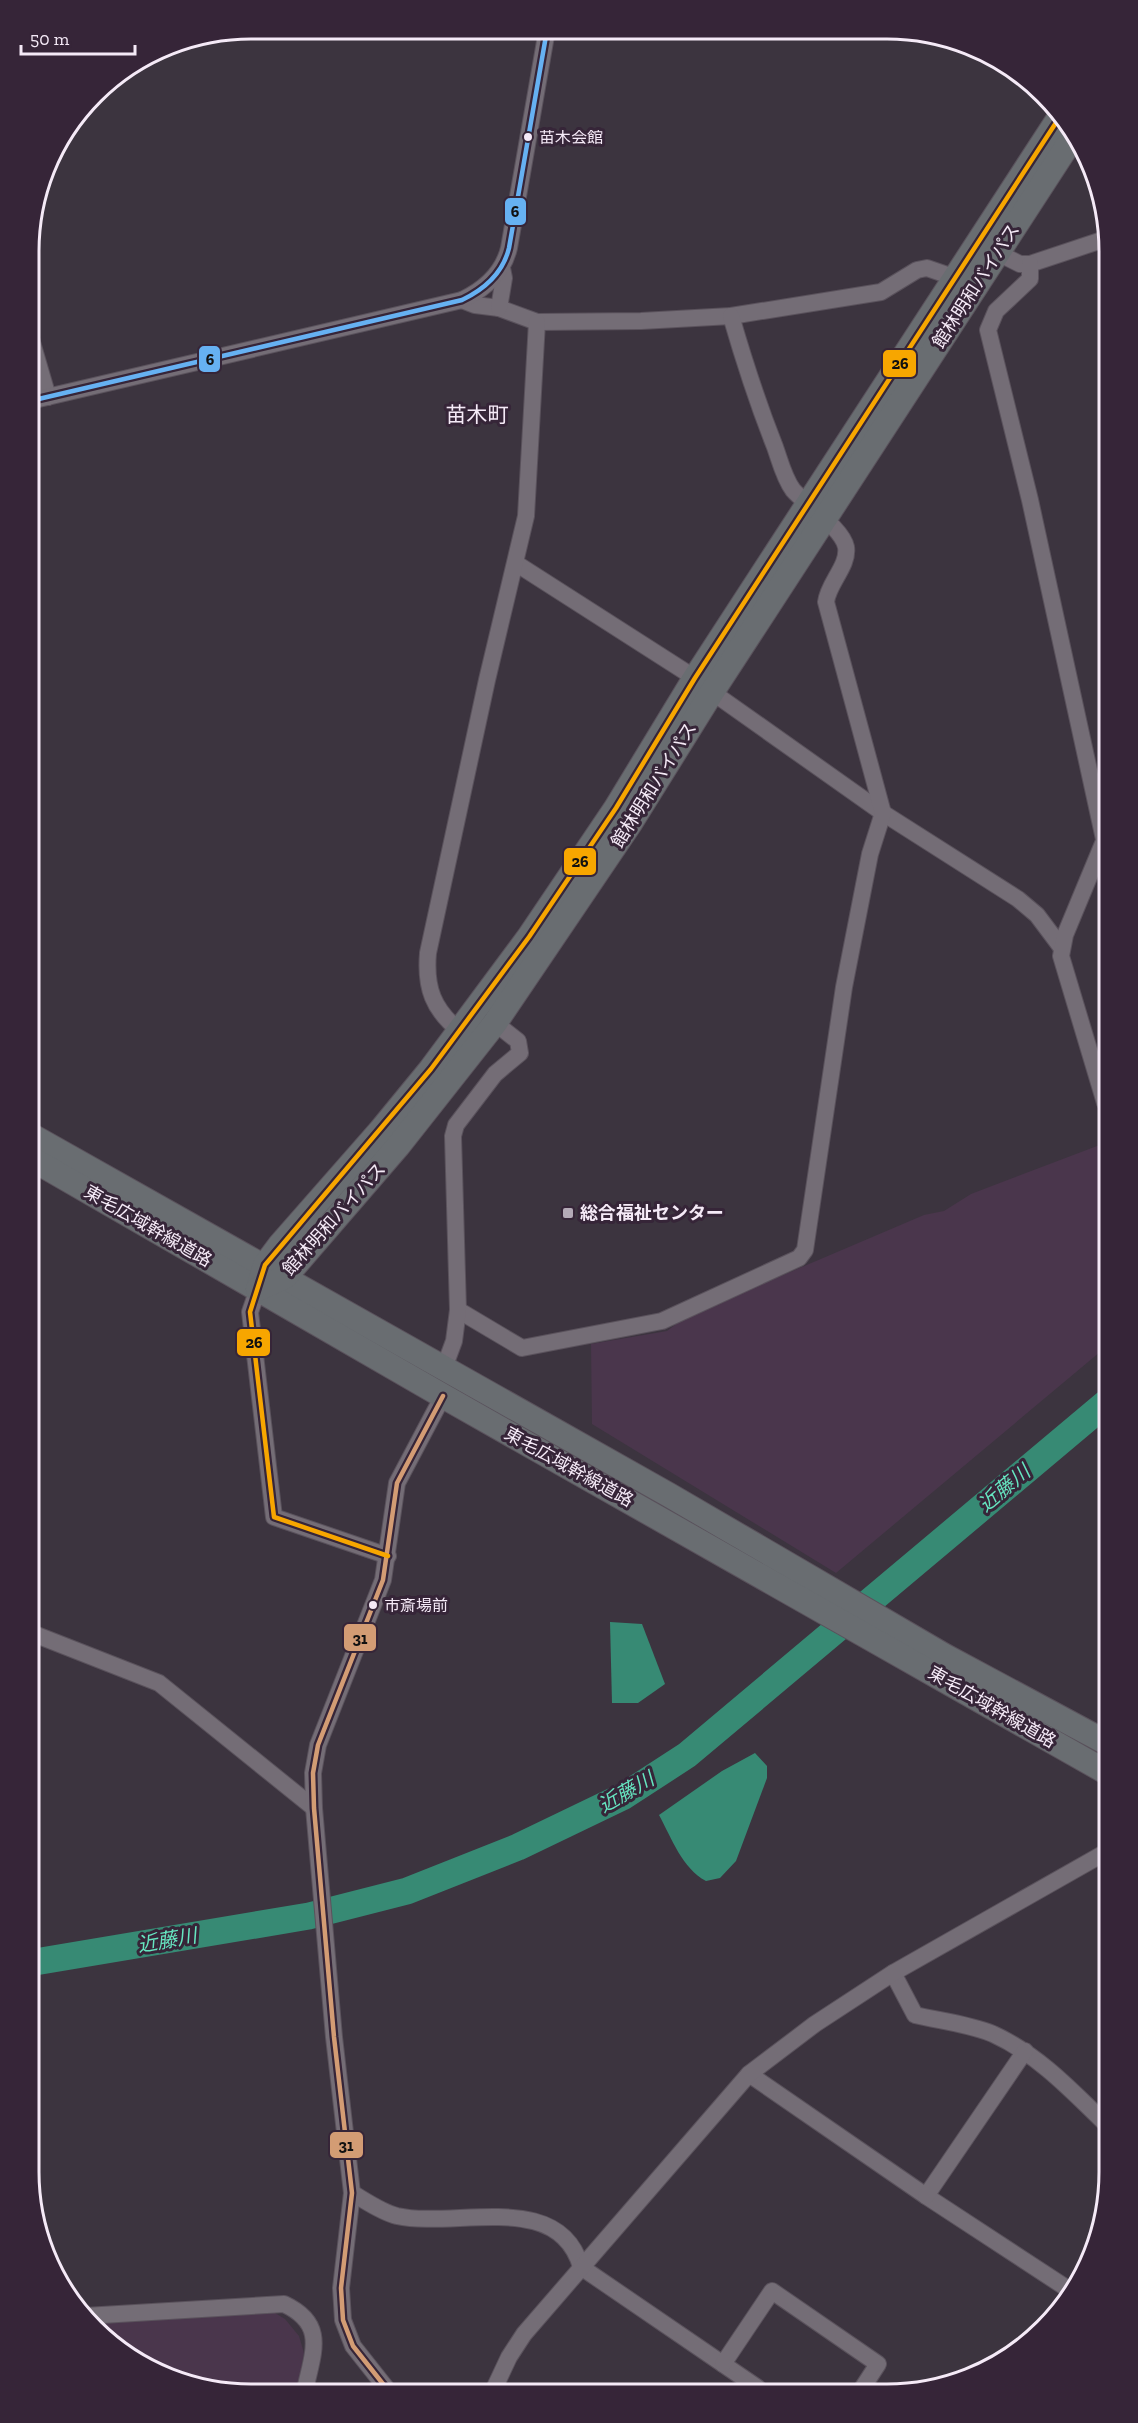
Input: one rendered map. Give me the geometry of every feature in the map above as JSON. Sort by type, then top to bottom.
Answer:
[{"type":"highway","name":"館林明和バイパス","points":[[817,513],[956,278],[1056,123]]},
{"type":"highway","name":"館林明和バイパス","points":[[275,1271],[285,1239],[381,1130],[461,1032],[704,685],[817,513],[998,253],[1069,143]]},
{"type":"highway","name":"館林明和バイパス","points":[[258,1289],[398,1146],[495,1023],[631,822],[704,685]]},
{"type":"highway","name":"東毛広域幹線道路","points":[[39,1140],[669,1495],[831,1603]]},
{"type":"highway","name":"東毛広域幹線道路","points":[[39,1163],[443,1396],[879,1630],[1099,1768]]},
{"type":"highway","name":"東毛広域幹線道路","points":[[879,1630],[1099,1739]]},
{"type":"street","points":[[39,399],[462,300],[481,289],[502,268],[509,248],[545,39]]},
{"type":"street","points":[[998,253],[1020,264],[1030,264],[1099,241]]},
{"type":"street","points":[[1030,264],[1030,279],[996,312],[988,330],[1030,500],[1099,817]]},
{"type":"street","points":[[499,308],[504,278],[502,268]]},
{"type":"street","points":[[462,300],[475,305],[499,308],[537,322],[641,321],[731,316],[881,292],[917,270],[935,269],[956,278]]},
{"type":"street","points":[[458,1310],[522,1348],[662,1321],[802,1256],[824,1128],[844,987],[870,854],[883,813],[825,602],[830,585],[846,554],[842,537],[792,488],[755,398],[731,316]]},
{"type":"street","points":[[461,1032],[444,1018],[432,1001],[428,985],[428,953],[484,692],[517,564],[527,506],[537,322]]},
{"type":"street","points":[[39,366],[48,397]]},
{"type":"street","points":[[517,564],[704,685],[883,813],[1018,899],[1037,915],[1061,948]]},
{"type":"street","points":[[1099,853],[1061,948],[1061,956],[1099,1083]]},
{"type":"street","points":[[444,1368],[454,1341],[458,1310],[453,1136],[456,1125],[495,1074],[516,1059],[521,1047],[513,1035],[495,1023]]},
{"type":"street","points":[[258,1289],[250,1312],[274,1517],[388,1556]]},
{"type":"street","points":[[382,2384],[352,2346],[343,2320],[340,2288],[352,2193],[321,1885],[313,1773],[318,1745],[382,1580],[388,1556],[397,1483],[443,1396]]},
{"type":"street","points":[[39,1636],[159,1683],[314,1808]]},
{"type":"street","points":[[496,2384],[509,2357],[524,2334],[749,2074],[815,2024],[893,1973],[1099,1856]]},
{"type":"street","points":[[893,1973],[915,2015],[991,2033],[1041,2062],[1099,2117]]},
{"type":"street","points":[[926,2196],[1025,2052]]},
{"type":"street","points":[[749,2074],[926,2196],[1065,2287]]},
{"type":"street","points":[[352,2193],[394,2216],[416,2219],[502,2217],[536,2221],[555,2228],[577,2254],[580,2267],[752,2384]]},
{"type":"street","points":[[723,2364],[772,2291],[878,2364],[865,2384]]},
{"type":"street","points":[[95,2315],[284,2304],[299,2311],[309,2320],[314,2333],[306,2384]]},
{"type":"shaded area","points":[[1099,1145],[1099,1353],[836,1573],[592,1424],[591,1344],[667,1331],[687,1316],[924,1215],[944,1211],[971,1194]]},
{"type":"shaded area","points":[[610,1622],[642,1624],[665,1684],[638,1703],[612,1703]]},
{"type":"shaded area","points":[[755,1753],[767,1766],[767,1778],[736,1861],[720,1878],[706,1881],[690,1869],[684,1861],[659,1815],[722,1771]]},
{"type":"shaded area","points":[[270,2310],[285,2319],[299,2336],[304,2353],[298,2384],[237,2384],[183,2373],[145,2356],[98,2319]]},
{"type":"waterway","name":"近藤川","points":[[39,1961],[309,1916],[407,1891],[518,1847],[624,1796],[687,1755],[1099,1409]]},
{"type":"transit line","name":"6","points":[[39,399],[462,300],[478,291],[498,273],[509,248],[545,39]]},
{"type":"transit line","name":"26","points":[[388,1556],[274,1517],[250,1312],[265,1265],[431,1069],[529,937],[616,808],[695,678],[1056,123]]},
{"type":"transit line","name":"31","points":[[383,2384],[353,2346],[343,2320],[341,2288],[352,2193],[334,2037],[313,1773],[318,1745],[383,1580],[397,1483],[443,1396]]},
{"type":"place","name":"苗木会館","points":[[528,137]]},
{"type":"place","name":"総合福祉センター","points":[[568,1213]]},
{"type":"place","name":"市斎場前","points":[[373,1605]]},
{"type":"district","name":"苗木町","points":[[477,415]]}]
